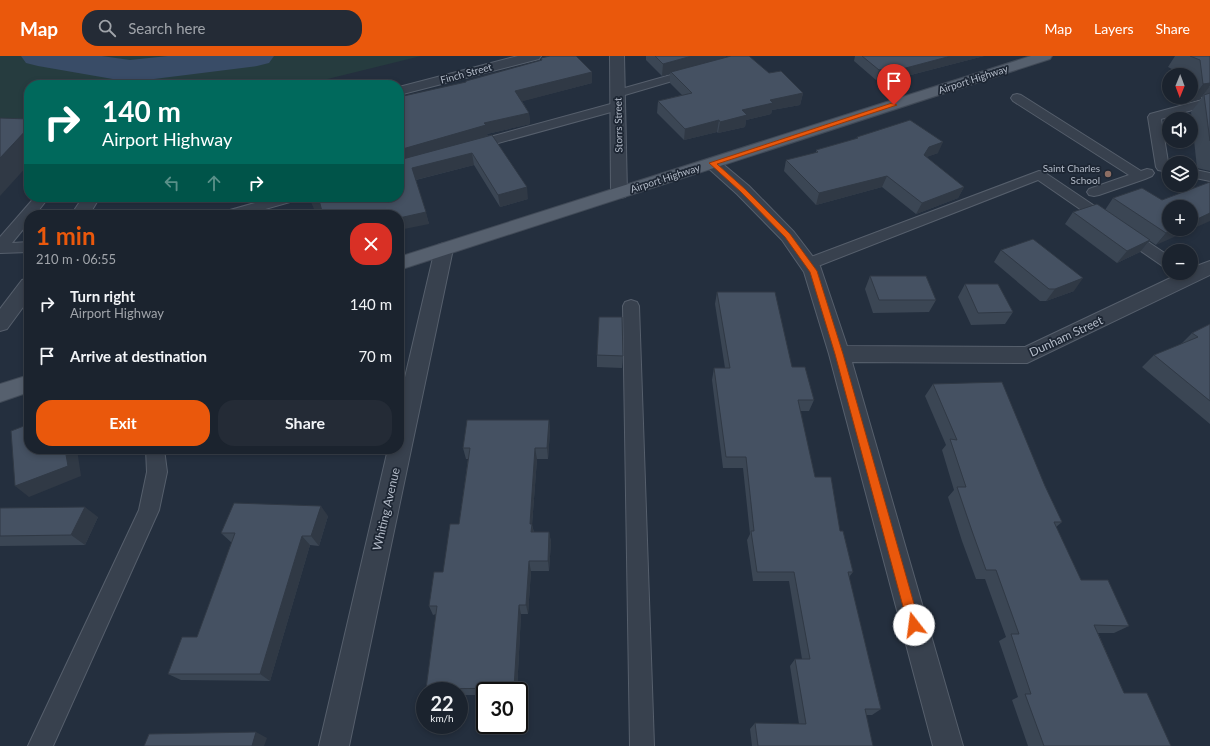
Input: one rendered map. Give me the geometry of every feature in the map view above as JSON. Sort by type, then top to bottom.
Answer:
[{"type":"main road","name":"Airport Highway","points":[[404,262],[1045,56]]},
{"type":"main road","points":[[0,393],[24,385]]},
{"type":"street","name":"Finch Street","points":[[404,90],[534,56]]},
{"type":"street","name":"Storrs Street","points":[[618,56],[619,193]]},
{"type":"street","points":[[712,163],[743,190],[788,236],[813,271],[839,354],[948,746]]},
{"type":"street","name":"Whiting Avenue","points":[[404,430],[444,249]]},
{"type":"street","name":"Dunham Street","points":[[1198,271],[1210,267]]},
{"type":"street","name":"Dunham Street","points":[[839,354],[1027,355],[1176,280]]},
{"type":"street","points":[[0,324],[24,292]]},
{"type":"street","name":"Whiting Avenue","points":[[334,746],[399,454]]},
{"type":"lane","points":[[459,150],[618,99],[704,69]]},
{"type":"lane","points":[[1163,156],[1154,116],[1208,102],[1208,90]]},
{"type":"lane","points":[[1017,98],[1140,176]]},
{"type":"lane","points":[[1094,192],[1162,169]]},
{"type":"lane","points":[[1198,174],[1210,177]]},
{"type":"lane","points":[[808,264],[1039,175],[1162,258]]},
{"type":"lane","points":[[31,210],[38,202]]},
{"type":"lane","points":[[246,210],[274,202]]},
{"type":"lane","points":[[0,248],[24,219]]},
{"type":"lane","points":[[0,248],[24,247]]},
{"type":"lane","points":[[631,306],[642,746]]},
{"type":"lane","points":[[40,746],[149,510],[155,488],[157,473],[155,454]]},
{"type":"green space","points":[[0,56],[421,56],[323,80],[24,80],[24,122],[0,120]]},
{"type":"building","points":[[550,56],[576,56],[592,72],[515,91],[529,113],[484,123],[486,125],[404,149],[404,96],[466,82],[542,60],[541,58]]},
{"type":"building","points":[[655,56],[692,56],[663,64]]},
{"type":"building","points":[[731,56],[749,56],[769,73],[781,71],[803,93],[770,100],[773,103],[742,110],[747,115],[720,122],[719,120],[685,129],[658,101],[692,93],[671,72]]},
{"type":"building","points":[[862,56],[951,56],[902,69],[899,66],[879,70]]},
{"type":"building","points":[[1190,56],[1210,56],[1210,83],[1203,84],[1200,60]]},
{"type":"building","points":[[1210,93],[1210,141],[1204,95]]},
{"type":"building","points":[[0,118],[24,119],[24,132],[0,158]]},
{"type":"building","points":[[910,120],[943,142],[929,147],[924,155],[964,187],[922,203],[887,176],[819,193],[786,160],[818,152],[816,150],[858,138],[857,137]]},
{"type":"building","points":[[492,135],[527,187],[498,195],[472,153],[412,168],[426,212],[404,217],[404,210],[322,210],[320,202],[404,202],[404,159]]},
{"type":"building","points":[[1210,182],[1210,213],[1198,219],[1198,200],[1162,200],[1183,192],[1198,192],[1198,186]]},
{"type":"building","points":[[1142,188],[1162,200],[1162,230],[1113,198]]},
{"type":"building","points":[[1097,204],[1150,240],[1127,251],[1073,212]]},
{"type":"building","points":[[1033,239],[1083,278],[1055,289],[1049,289],[1001,250]]},
{"type":"building","points":[[870,276],[926,276],[936,300],[879,300]]},
{"type":"building","points":[[965,284],[998,284],[1013,312],[978,313]]},
{"type":"building","points":[[717,292],[775,292],[792,367],[805,367],[814,400],[798,400],[815,477],[831,477],[840,531],[843,531],[853,572],[848,572],[881,709],[865,709],[873,746],[758,746],[755,723],[806,724],[795,659],[810,659],[794,572],[757,572],[751,531],[754,531],[746,457],[726,457],[714,368],[730,368]]},
{"type":"building","points":[[599,317],[622,317],[623,356],[597,355]]},
{"type":"building","points":[[1210,324],[1210,401],[1154,355],[1198,337],[1192,333]]},
{"type":"building","points":[[1002,382],[1045,486],[1062,522],[1054,522],[1081,580],[1108,580],[1129,626],[1094,625],[1124,693],[1147,693],[1171,746],[1044,746],[1025,694],[1031,694],[1011,634],[1019,634],[996,570],[986,570],[972,531],[957,487],[966,487],[950,439],[957,440],[933,384]]},
{"type":"building","points":[[467,420],[549,420],[547,448],[535,448],[530,524],[532,524],[531,532],[549,532],[548,561],[529,561],[526,605],[519,605],[514,682],[476,682],[476,688],[468,689],[468,682],[427,682],[437,606],[429,606],[434,572],[443,572],[450,524],[459,524],[470,448],[463,448]]},
{"type":"building","points":[[24,426],[24,454],[66,454],[68,466],[15,486],[11,431]]},
{"type":"building","points":[[234,503],[321,506],[311,536],[302,536],[260,674],[168,674],[182,637],[197,637],[235,533],[221,533]]},
{"type":"building","points":[[85,507],[71,535],[0,536],[0,508]]},
{"type":"building","points":[[256,732],[252,746],[144,746],[149,734]]},
{"type":"waterway","points":[[38,56],[130,71],[257,56]]},
{"type":"place","name":"Saint Charles School","points":[[1108,174]]},
{"type":"route","points":[[894,105],[712,163],[743,190],[788,236],[813,271],[839,354],[914,625]]}]
